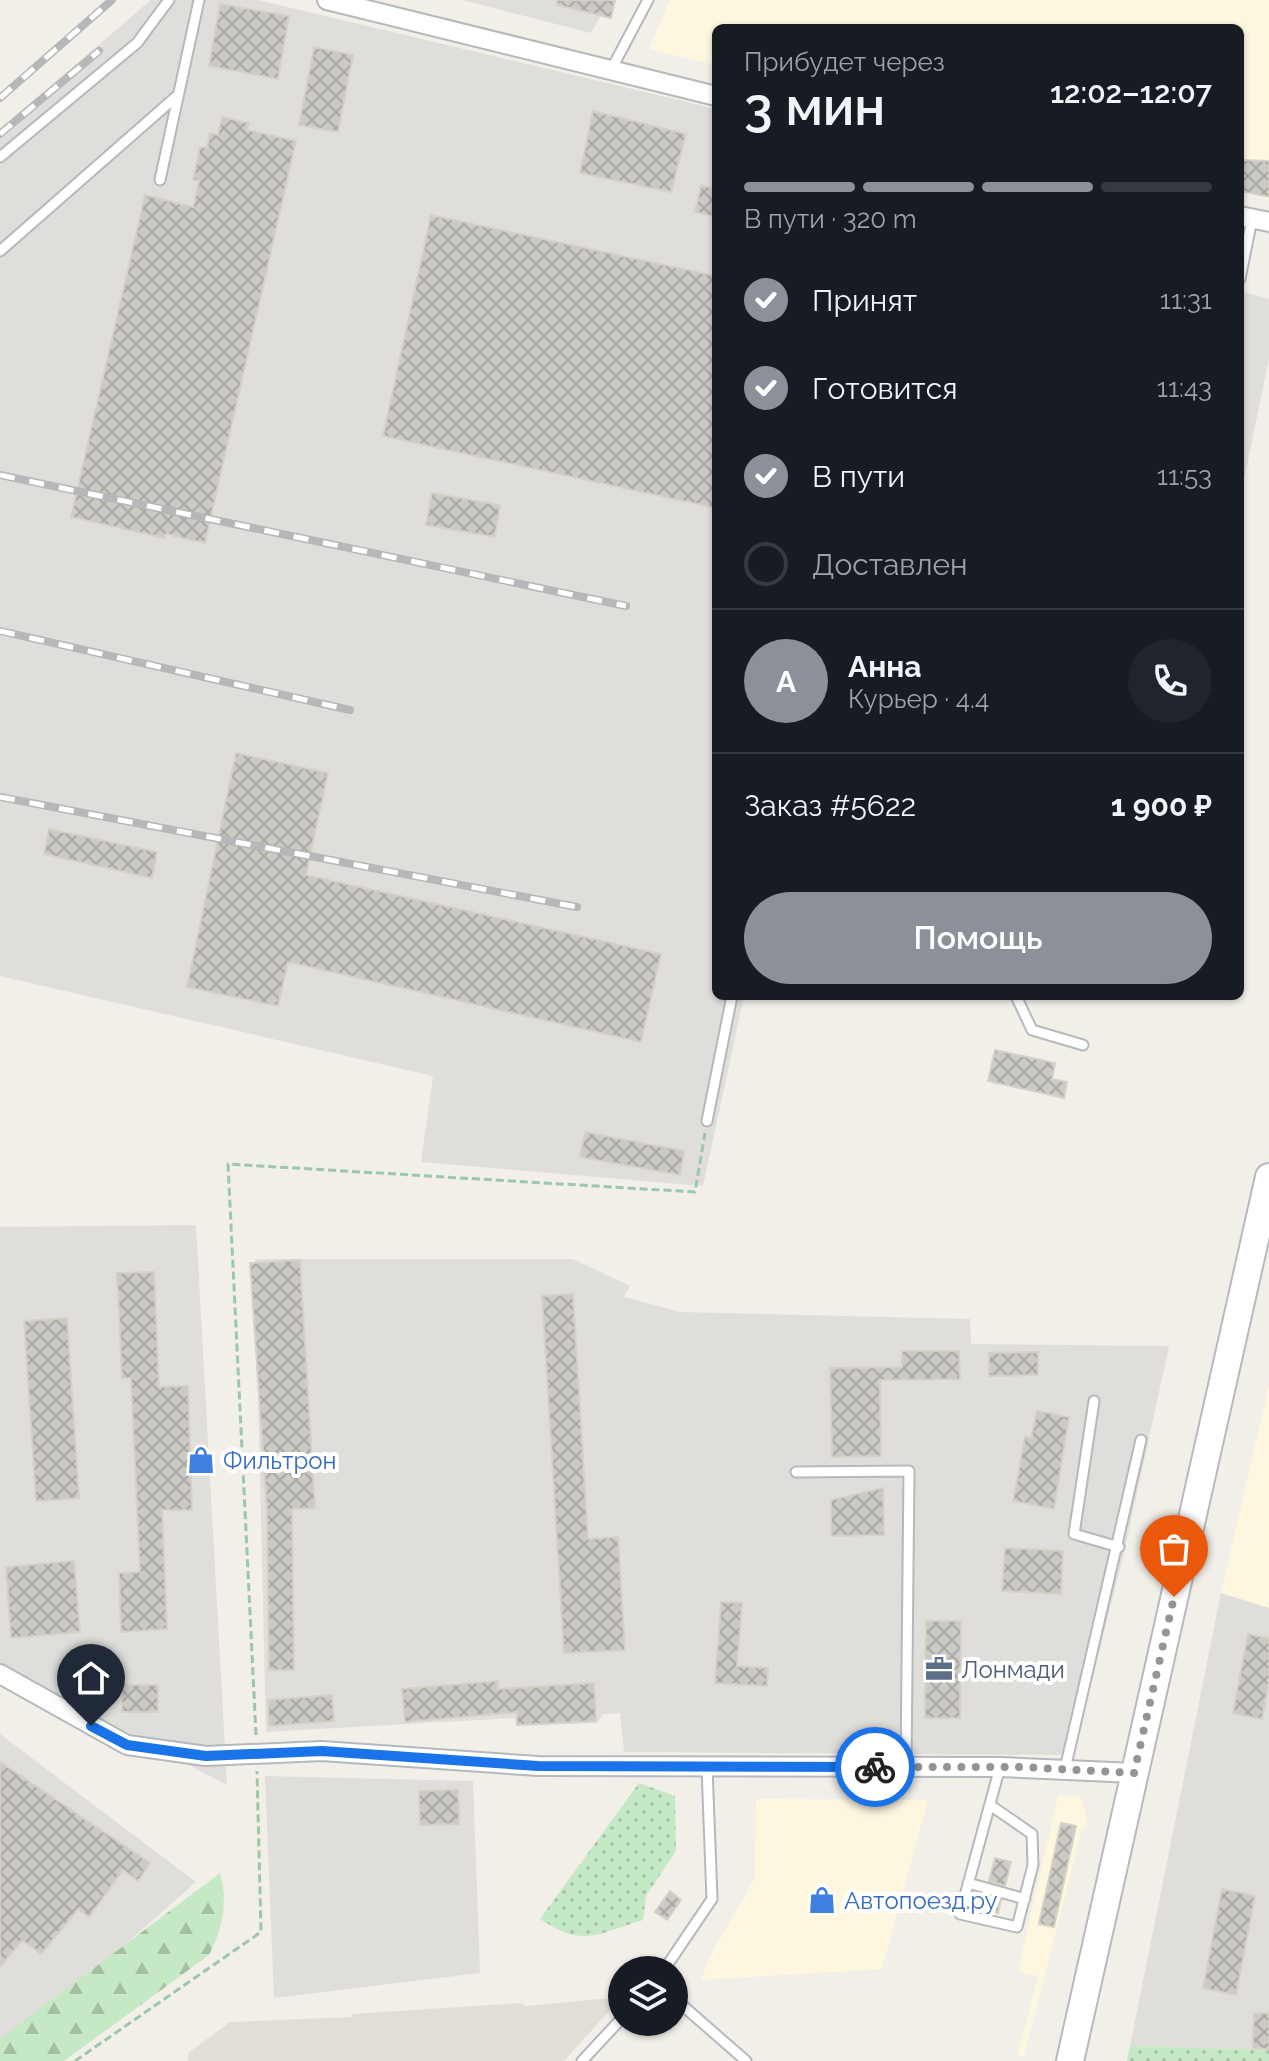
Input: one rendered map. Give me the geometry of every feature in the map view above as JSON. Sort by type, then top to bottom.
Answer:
[{"type":"main road","points":[[1070,2061],[1269,1177]]},
{"type":"street","points":[[327,0],[712,95]]},
{"type":"street","points":[[0,1674],[127,1745],[206,1756],[322,1751],[538,1766],[1000,1767],[1134,1773]]},
{"type":"lane","points":[[0,157],[137,43],[169,0]]},
{"type":"lane","points":[[160,180],[199,0]]},
{"type":"lane","points":[[611,70],[648,0]]},
{"type":"lane","points":[[0,251],[178,95]]},
{"type":"lane","points":[[1244,262],[1254,219]]},
{"type":"lane","points":[[707,1121],[731,1000]]},
{"type":"lane","points":[[1018,1000],[1032,1030],[1083,1045]]},
{"type":"lane","points":[[1094,1401],[1074,1534],[1119,1547]]},
{"type":"lane","points":[[1065,1769],[1119,1547],[1141,1440]]},
{"type":"lane","points":[[796,1472],[909,1471],[906,1767]]},
{"type":"lane","points":[[673,1956],[712,1899],[707,1767]]},
{"type":"lane","points":[[990,1805],[1032,1834],[1033,1865],[1017,1927],[995,1925],[960,1914],[1000,1767]]},
{"type":"lane","points":[[968,1883],[1025,1899]]},
{"type":"lane","points":[[688,2010],[746,2061]]},
{"type":"lane","points":[[582,2061],[608,2033]]},
{"type":"path","points":[[75,2061],[261,1932],[257,1755],[228,1164],[695,1192],[707,1121]]},
{"type":"shaded area","points":[[151,0],[258,0],[712,108],[712,1000],[743,1000],[703,1186],[421,1162],[433,1076],[0,976],[0,129]]},
{"type":"shaded area","points":[[462,0],[610,0],[591,33]]},
{"type":"shaded area","points":[[670,0],[1269,0],[1269,199],[1244,193],[1244,24],[712,24],[712,64],[649,49]]},
{"type":"shaded area","points":[[1244,292],[1269,299],[1269,359],[1244,480]]},
{"type":"shaded area","points":[[196,1225],[227,1785],[0,1666],[0,1227]]},
{"type":"shaded area","points":[[255,1259],[573,1259],[630,1286],[624,1297],[680,1312],[970,1319],[971,1344],[1169,1346],[1124,1553],[1073,1755],[624,1752],[620,1713],[603,1714],[597,1723],[516,1726],[515,1718],[266,1732]]},
{"type":"shaded area","points":[[1269,1385],[1269,1608],[1221,1593]]},
{"type":"shaded area","points":[[1221,1593],[1269,1608],[1269,2050],[1130,2046]]},
{"type":"shaded area","points":[[0,1734],[196,1882],[0,2055]]},
{"type":"shaded area","points":[[265,1776],[473,1781],[480,1973],[274,1998]]},
{"type":"shaded area","points":[[1058,1796],[1081,1797],[1088,1825],[1082,1829],[1024,2057],[1017,2056],[1038,1977],[1018,1971]]},
{"type":"shaded area","name":"Автопоезд.ру","points":[[756,1799],[928,1800],[882,1969],[701,1980],[711,1954],[755,1878]]},
{"type":"shaded area","points":[[608,1998],[608,2012],[564,2061],[188,2061],[188,2053],[230,2022],[352,2017],[352,2014],[521,2003],[526,2006]]},
{"type":"green space","points":[[639,1783],[675,1796],[676,1851],[646,1896],[643,1920],[590,1936],[580,1936],[555,1928],[540,1919]]},
{"type":"green space","points":[[220,1873],[224,1895],[223,1915],[209,1955],[64,2061],[0,2061],[0,2039]]},
{"type":"green space","points":[[1130,2046],[1269,2050],[1269,2061],[1127,2061]]},
{"type":"building","points":[[557,0],[615,0],[611,18],[557,5]]},
{"type":"building","points":[[220,4],[289,16],[278,79],[209,66]]},
{"type":"building","points":[[314,47],[353,55],[338,132],[299,125]]},
{"type":"building","points":[[593,111],[686,134],[671,192],[580,173]]},
{"type":"building","points":[[222,117],[249,123],[247,130],[296,141],[205,543],[166,534],[165,538],[71,517],[145,195],[193,207],[199,181],[193,180],[200,147],[207,148],[210,133],[218,135]]},
{"type":"building","points":[[1244,160],[1269,161],[1269,197],[1244,192]]},
{"type":"building","points":[[701,185],[712,188],[712,216],[695,212]]},
{"type":"building","points":[[431,215],[712,275],[712,507],[383,436]]},
{"type":"building","points":[[432,493],[500,505],[495,537],[426,525]]},
{"type":"building","points":[[236,753],[328,773],[306,875],[661,954],[641,1042],[288,962],[278,1006],[187,987]]},
{"type":"building","points":[[49,829],[157,852],[152,878],[44,854]]},
{"type":"building","points":[[995,1050],[1055,1063],[1052,1079],[1067,1082],[1064,1098],[988,1081]]},
{"type":"building","points":[[585,1132],[684,1151],[680,1175],[580,1157]]},
{"type":"building","points":[[300,1260],[315,1508],[292,1509],[294,1670],[269,1670],[267,1511],[250,1263]]},
{"type":"building","points":[[154,1272],[159,1387],[188,1386],[192,1510],[162,1510],[167,1629],[121,1632],[119,1573],[140,1572],[131,1378],[122,1378],[117,1273]]},
{"type":"building","points":[[573,1294],[588,1539],[618,1537],[625,1650],[564,1653],[542,1296]]},
{"type":"building","points":[[67,1318],[79,1498],[36,1501],[24,1321]]},
{"type":"building","points":[[902,1351],[959,1351],[960,1379],[880,1380],[881,1456],[832,1457],[830,1368],[902,1367]]},
{"type":"building","points":[[1038,1352],[1038,1375],[989,1376],[989,1353]]},
{"type":"building","points":[[1037,1411],[1069,1417],[1054,1509],[1013,1501],[1025,1437],[1031,1438]]},
{"type":"building","points":[[883,1488],[884,1535],[831,1536],[831,1500]]},
{"type":"building","points":[[1005,1548],[1063,1551],[1061,1594],[1002,1591]]},
{"type":"building","points":[[74,1561],[80,1632],[11,1638],[6,1567]]},
{"type":"building","points":[[721,1602],[742,1603],[737,1666],[768,1668],[767,1686],[715,1683]]},
{"type":"building","points":[[926,1621],[961,1621],[960,1718],[925,1718]]},
{"type":"building","points":[[1248,1634],[1269,1638],[1269,1680],[1262,1719],[1233,1713]]},
{"type":"building","points":[[498,1681],[498,1689],[594,1683],[596,1721],[517,1725],[517,1712],[405,1722],[402,1689]]},
{"type":"building","points":[[122,1685],[158,1685],[158,1712],[122,1712]]},
{"type":"building","points":[[332,1695],[334,1721],[269,1726],[268,1700]]},
{"type":"building","points":[[0,1762],[150,1863],[138,1881],[123,1870],[89,1917],[78,1909],[41,1954],[22,1940],[0,1967]]},
{"type":"building","points":[[458,1790],[459,1824],[420,1825],[419,1791]]},
{"type":"building","points":[[1061,1823],[1076,1826],[1054,1927],[1039,1924]]},
{"type":"building","points":[[995,1858],[1011,1862],[1005,1886],[989,1881]]},
{"type":"building","points":[[1222,1889],[1255,1896],[1236,1995],[1203,1988]]},
{"type":"building","points":[[670,1891],[681,1900],[667,1920],[655,1912]]},
{"type":"building","points":[[986,1896],[1001,1900],[998,1913],[982,1909]]},
{"type":"building","points":[[1269,2013],[1269,2049],[1253,2048],[1254,2014]]},
{"type":"railway","points":[[0,98],[112,0]]},
{"type":"railway","points":[[0,134],[99,51]]},
{"type":"railway","points":[[0,475],[626,606]]},
{"type":"railway","points":[[0,631],[350,710]]},
{"type":"railway","points":[[0,797],[577,907]]},
{"type":"way so far","points":[[875,1767],[1022,1767],[1134,1773],[1174,1597]]},
{"type":"place","name":"Фильтрон","points":[[201,1460]]},
{"type":"place","name":"Лонмади","points":[[939,1669]]},
{"type":"place","name":"Автопоезд.ру","points":[[822,1900]]},
{"type":"route","points":[[91,1726],[127,1745],[206,1756],[322,1751],[538,1766],[875,1767]]}]
